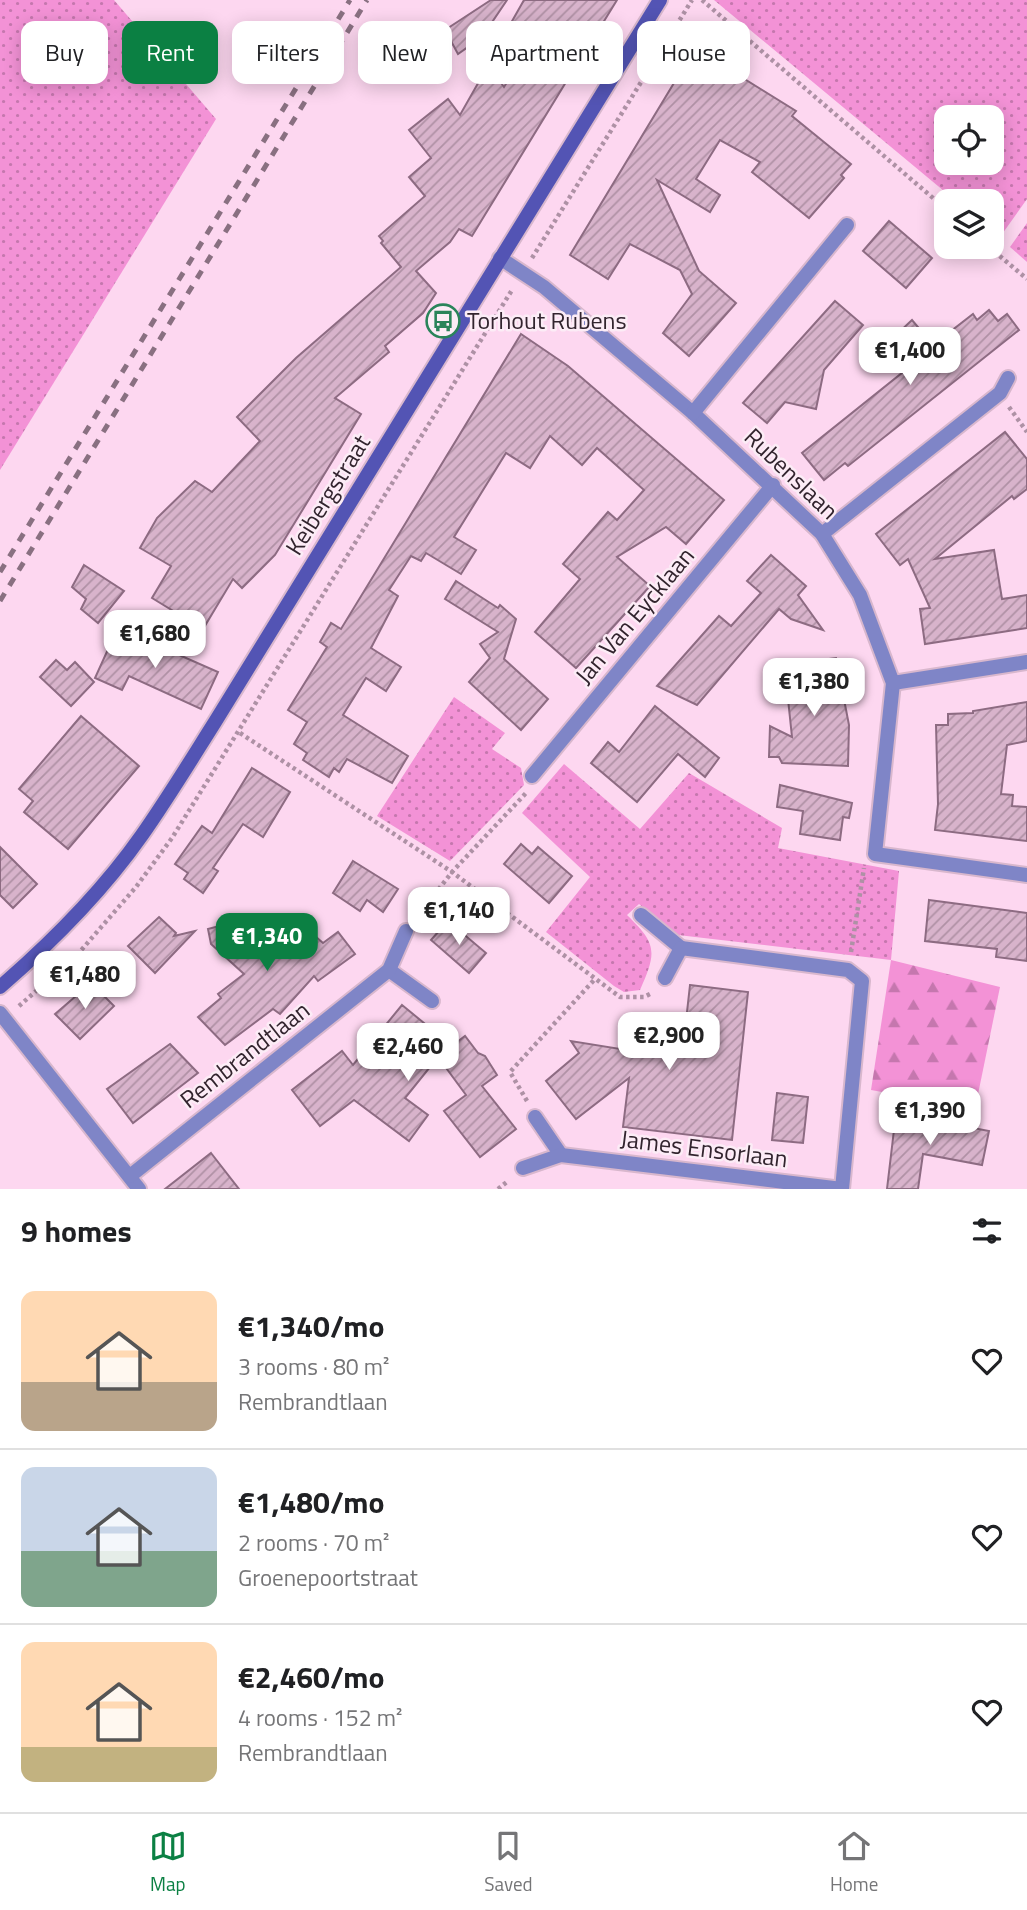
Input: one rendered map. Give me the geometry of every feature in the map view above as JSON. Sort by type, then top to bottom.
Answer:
[{"type":"street","name":"Keibergstraat","points":[[0,987],[42,951],[94,895],[142,835],[660,0]]},
{"type":"street","points":[[693,413],[847,225]]},
{"type":"street","name":"Rubenslaan","points":[[500,258],[544,287],[693,413],[773,485],[822,534],[860,594],[893,683],[875,854]]},
{"type":"street","points":[[822,534],[1000,393],[1008,378]]},
{"type":"street","name":"Jan Van Eycklaan","points":[[533,776],[773,485]]},
{"type":"street","points":[[893,683],[1027,662]]},
{"type":"street","points":[[875,854],[1027,875]]},
{"type":"street","points":[[641,915],[681,948],[848,970],[862,981],[842,1189]]},
{"type":"street","name":"Rembrandtlaan","points":[[130,1176],[388,970],[406,931]]},
{"type":"street","points":[[665,978],[681,948]]},
{"type":"street","points":[[388,970],[432,1001]]},
{"type":"street","points":[[0,1013],[139,1189]]},
{"type":"street","points":[[536,1117],[561,1155]]},
{"type":"street","name":"James Ensorlaan","points":[[523,1168],[561,1155],[842,1189]]},
{"type":"path","points":[[702,0],[934,199]]},
{"type":"path","points":[[1003,259],[1027,279]]},
{"type":"path","points":[[1000,393],[1027,432]]},
{"type":"path","points":[[240,733],[452,872],[620,997],[644,997],[658,991],[665,978]]},
{"type":"path","points":[[406,931],[452,872],[526,794],[533,776]]},
{"type":"path","points":[[848,970],[862,870],[875,854]]},
{"type":"path","points":[[536,1117],[510,1072],[595,979]]},
{"type":"green space","points":[[0,0],[114,0],[132,21],[122,21],[122,84],[186,84],[216,119],[0,470]]},
{"type":"green space","points":[[714,0],[1027,0],[1027,199],[1004,231],[1004,189],[942,189],[750,30],[750,21],[739,21]]},
{"type":"green space","points":[[1027,223],[1027,262],[1010,247]]},
{"type":"green space","points":[[454,697],[505,733],[492,749],[521,768],[524,785],[450,861],[377,816]]},
{"type":"green space","points":[[564,764],[640,829],[689,773],[782,828],[778,848],[899,871],[891,960],[678,935],[639,904],[627,915],[649,941],[651,957],[640,990],[624,992],[546,932],[590,877],[522,813]]},
{"type":"green space","points":[[891,960],[1000,987],[975,1109],[871,1090]]},
{"type":"building","points":[[491,0],[507,0],[493,21],[466,21],[466,48],[458,54],[452,43],[452,25]]},
{"type":"building","points":[[524,0],[617,0],[604,21],[512,21]]},
{"type":"building","points":[[750,82],[796,111],[792,116],[851,164],[841,175],[844,178],[809,218],[752,172],[760,162],[720,140],[696,179],[720,195],[710,212],[657,180],[699,271],[736,303],[689,356],[663,333],[692,294],[680,270],[630,244],[608,279],[570,255],[673,84]]},
{"type":"building","points":[[478,84],[502,84],[504,87],[506,84],[565,84],[472,236],[459,229],[450,242],[416,271],[436,293],[423,313],[385,346],[389,352],[335,398],[361,414],[275,555],[242,588],[233,579],[203,629],[152,598],[171,566],[140,548],[157,518],[195,481],[212,492],[260,441],[237,417],[296,358],[401,267],[381,243],[383,241],[379,236],[425,196],[409,177],[431,158],[409,130],[448,99],[460,115]]},
{"type":"building","points":[[889,221],[932,258],[906,288],[863,251]]},
{"type":"building","points":[[835,301],[863,325],[824,370],[816,409],[785,402],[767,423],[743,403]]},
{"type":"building","points":[[989,310],[998,321],[1007,314],[1019,330],[848,466],[845,463],[824,480],[802,453],[913,364],[888,349],[894,337],[912,320],[933,345],[973,314],[977,320]]},
{"type":"building","points":[[521,334],[568,366],[724,500],[686,544],[666,527],[617,557],[650,586],[576,668],[535,632],[580,579],[563,564],[608,512],[617,520],[644,490],[597,448],[582,465],[550,436],[530,468],[506,453],[454,537],[476,550],[461,574],[426,553],[421,561],[411,556],[389,590],[398,596],[371,648],[401,667],[386,691],[366,678],[343,715],[408,756],[392,783],[347,759],[339,772],[334,768],[329,777],[303,760],[307,753],[294,744],[307,722],[288,710],[327,647],[320,642],[331,623],[341,629]]},
{"type":"building","points":[[1005,432],[1027,459],[1027,489],[1014,499],[1012,496],[935,559],[994,550],[1002,599],[1027,595],[1027,628],[925,644],[920,609],[930,608],[908,559],[900,565],[876,534]]},
{"type":"building","points":[[771,555],[806,586],[798,595],[823,630],[791,619],[779,609],[697,705],[657,686],[719,616],[731,626],[761,593],[747,581]]},
{"type":"building","points":[[84,565],[124,591],[98,623],[81,609],[86,599],[72,587]]},
{"type":"building","points":[[456,581],[498,608],[500,605],[516,619],[504,659],[548,699],[521,730],[469,682],[490,658],[480,644],[498,632],[445,599]]},
{"type":"building","points":[[119,625],[151,652],[152,643],[218,672],[201,709],[129,676],[122,690],[95,678]]},
{"type":"building","points":[[836,658],[849,725],[848,766],[782,763],[779,757],[769,757],[770,726],[792,737],[786,680],[798,679],[796,663]]},
{"type":"building","points":[[56,660],[67,670],[75,662],[94,682],[71,706],[40,677]]},
{"type":"building","points":[[1027,702],[1027,741],[1007,745],[1001,794],[1013,795],[1012,806],[1027,807],[1027,841],[935,830],[938,804],[936,725],[948,725],[948,714],[973,713]]},
{"type":"building","points":[[655,706],[719,758],[705,777],[678,754],[637,802],[591,763],[608,742],[619,752]]},
{"type":"building","points":[[81,716],[139,766],[68,849],[24,812],[33,801],[19,789]]},
{"type":"building","points":[[252,768],[290,792],[263,837],[243,824],[213,868],[218,871],[203,893],[184,879],[188,873],[175,864],[202,826],[212,833]]},
{"type":"building","points":[[780,785],[852,803],[849,818],[843,817],[840,840],[800,834],[803,811],[777,807]]},
{"type":"building","points":[[521,844],[532,854],[538,847],[572,876],[549,903],[504,864]]},
{"type":"building","points":[[0,847],[37,884],[13,908],[0,895]]},
{"type":"building","points":[[353,861],[398,889],[383,912],[367,900],[360,911],[333,893]]},
{"type":"building","points":[[929,900],[1027,913],[1027,961],[996,957],[997,949],[925,941]]},
{"type":"building","points":[[257,916],[273,951],[300,923],[323,943],[338,932],[355,954],[318,981],[314,976],[280,1014],[273,1009],[225,1045],[198,1017],[221,998],[218,994],[244,974],[211,944],[208,929]]},
{"type":"building","points":[[159,917],[176,933],[174,936],[195,931],[155,973],[128,946]]},
{"type":"building","points":[[448,921],[486,953],[469,973],[431,940]]},
{"type":"building","points":[[91,983],[114,1006],[80,1039],[55,1014]]},
{"type":"building","points":[[690,985],[748,992],[732,1140],[623,1127],[629,1078],[576,1119],[546,1081],[579,1053],[571,1041],[657,1055],[670,1037],[683,1048]]},
{"type":"building","points":[[402,1005],[452,1046],[465,1036],[478,1053],[485,1056],[497,1075],[482,1086],[516,1129],[480,1157],[444,1111],[466,1095],[438,1057],[405,1098],[428,1115],[409,1141],[354,1100],[320,1126],[292,1090],[342,1051],[353,1065]]},
{"type":"building","points":[[170,1044],[198,1073],[133,1123],[107,1089]]},
{"type":"building","points":[[777,1093],[808,1097],[803,1143],[772,1140]]},
{"type":"building","points":[[896,1113],[989,1131],[982,1165],[923,1154],[918,1189],[887,1189]]},
{"type":"building","points":[[211,1153],[239,1189],[165,1189]]},
{"type":"railway","points":[[0,572],[350,0]]},
{"type":"railway","points":[[0,601],[367,0]]},
{"type":"place","name":"Torhout Rubens","points":[[443,321]]}]
